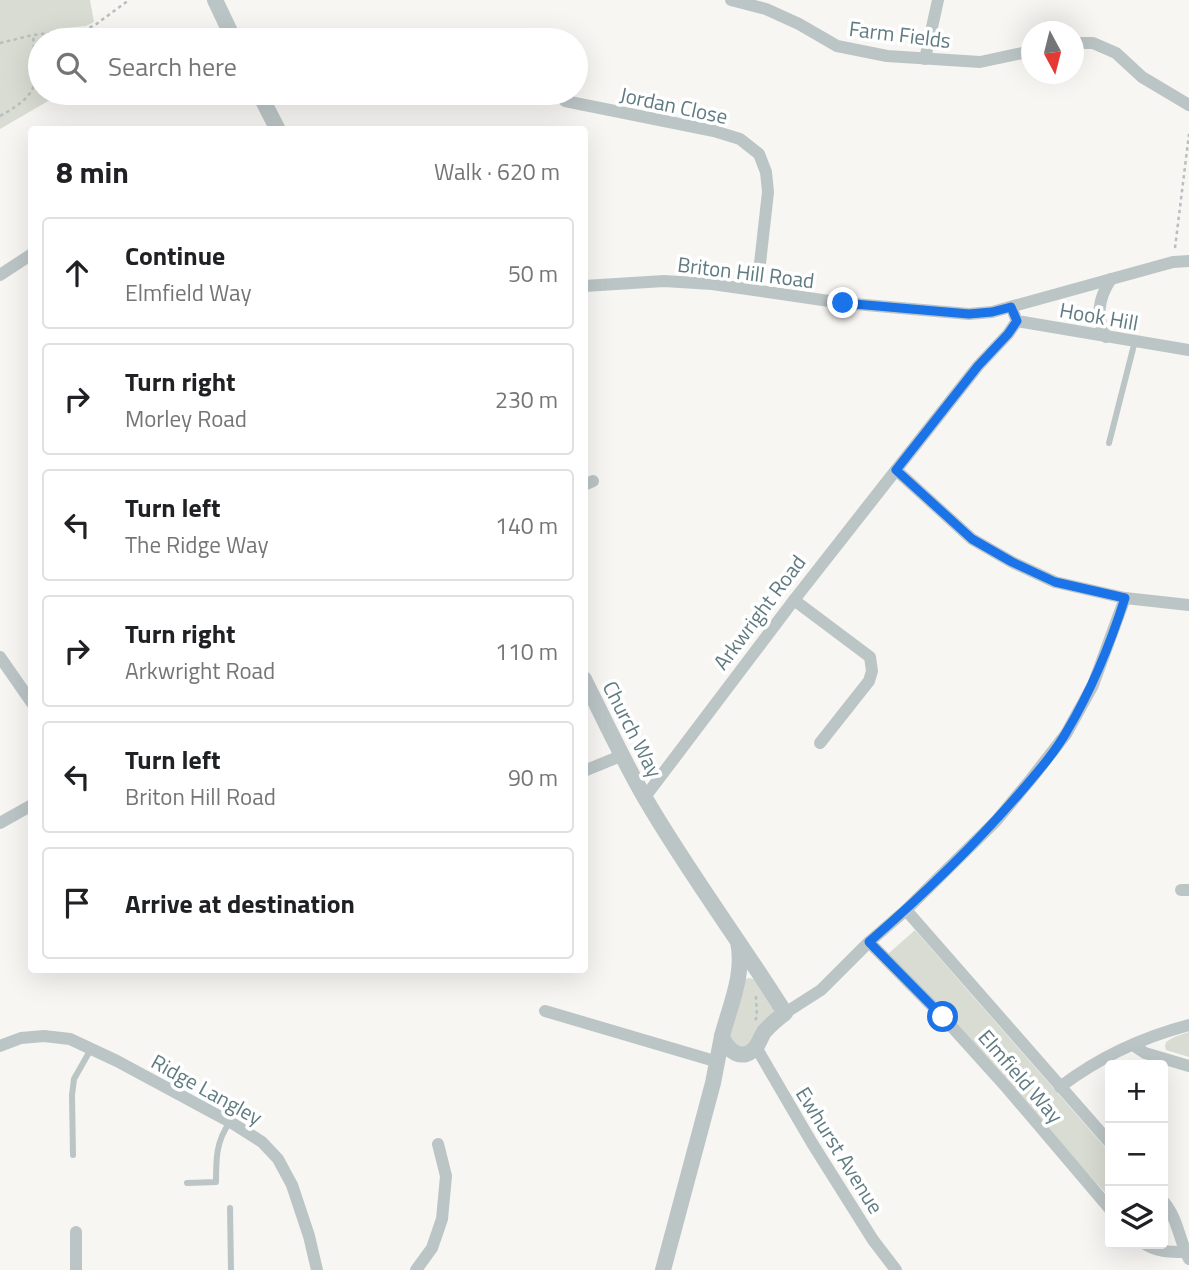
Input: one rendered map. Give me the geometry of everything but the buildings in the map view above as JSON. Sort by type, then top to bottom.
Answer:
[{"type":"street","points":[[215,0],[228,28]]},
{"type":"street","name":"Farm Fields","points":[[731,0],[766,9],[837,46],[887,55],[980,62],[1021,53]]},
{"type":"street","points":[[925,59],[938,0]]},
{"type":"street","points":[[1084,43],[1093,43],[1116,53],[1142,77],[1189,106]]},
{"type":"street","points":[[266,105],[276,126]]},
{"type":"street","name":"Jordan Close","points":[[585,105],[713,131],[740,139],[759,154],[766,172],[768,192],[757,290]]},
{"type":"street","points":[[0,275],[28,257]]},
{"type":"street","name":"Briton Hill Road","points":[[588,286],[664,281],[712,284],[843,303],[969,314],[992,312],[1173,262],[1189,261]]},
{"type":"street","points":[[1106,337],[1099,315],[1104,290],[1111,279]]},
{"type":"street","points":[[1011,307],[1017,321]]},
{"type":"street","name":"Hook Hill","points":[[1017,321],[1189,351]]},
{"type":"street","name":"Arkwright Road","points":[[645,797],[794,600],[978,366],[1017,321]]},
{"type":"street","points":[[896,470],[972,539],[1055,582],[1125,598],[1189,605]]},
{"type":"street","points":[[713,1083],[725,1067],[753,1049],[774,1021],[821,990],[996,821],[1066,734],[1093,685],[1125,598]]},
{"type":"street","points":[[794,600],[870,657],[872,670],[869,681],[820,743]]},
{"type":"street","points":[[0,657],[28,697]]},
{"type":"street","name":"Church Way","points":[[588,687],[645,797]]},
{"type":"street","points":[[588,769],[623,755]]},
{"type":"street","points":[[645,797],[738,942],[761,986]]},
{"type":"street","points":[[0,823],[28,807]]},
{"type":"street","name":"Elmfield Way","points":[[906,910],[1105,1137]]},
{"type":"street","points":[[736,985],[740,961],[738,942]]},
{"type":"street","name":"Elmfield Way","points":[[869,942],[961,1037],[1105,1203]]},
{"type":"street","points":[[663,1270],[738,979],[750,973],[785,1013]]},
{"type":"street","points":[[545,1012],[718,1062]]},
{"type":"street","points":[[1060,1087],[1081,1071],[1133,1045],[1189,1025]]},
{"type":"street","name":"Ridge Langley","points":[[0,1046],[21,1038],[44,1035],[70,1040],[117,1061],[262,1142],[278,1159],[292,1185],[317,1270]]},
{"type":"street","points":[[722,1036],[725,1045],[739,1055],[753,1049]]},
{"type":"street","points":[[1133,1045],[1145,1054],[1189,1066]]},
{"type":"street","name":"Ewhurst Avenue","points":[[753,1049],[873,1240],[896,1270]]},
{"type":"street","points":[[416,1270],[432,1248],[442,1219],[446,1177],[438,1144]]},
{"type":"street","points":[[1168,1207],[1187,1256]]},
{"type":"street","points":[[76,1232],[76,1270]]},
{"type":"street","points":[[1152,1249],[1187,1256]]},
{"type":"lane","points":[[1109,443],[1135,341]]},
{"type":"lane","points":[[73,1155],[74,1079],[91,1049]]},
{"type":"lane","points":[[187,1183],[216,1182],[218,1142],[230,1122]]},
{"type":"lane","points":[[230,1208],[231,1270]]},
{"type":"path","points":[[88,28],[129,0]]},
{"type":"path","points":[[0,43],[28,36]]},
{"type":"path","points":[[0,116],[19,106],[28,97]]},
{"type":"path","points":[[1173,262],[1189,134]]},
{"type":"path","points":[[753,1049],[753,1029],[757,1017],[756,997],[761,986]]},
{"type":"shaded area","points":[[0,0],[90,0],[94,22],[86,26],[28,28],[28,105],[41,105],[0,129]]},
{"type":"shaded area","points":[[915,930],[1105,1147],[1105,1193],[888,954]]},
{"type":"shaded area","points":[[745,979],[755,980],[775,1009],[771,1016],[762,1022],[756,1039],[739,1051],[727,1033]]},
{"type":"shaded area","points":[[1189,1032],[1189,1057],[1166,1050],[1166,1042]]},
{"type":"route","points":[[843,303],[969,314],[1011,307],[1017,321],[1008,334],[978,366],[896,470],[972,539],[1012,562],[1055,582],[1125,598],[1093,685],[1066,734],[996,821],[906,910],[869,942],[943,1017]]}]
